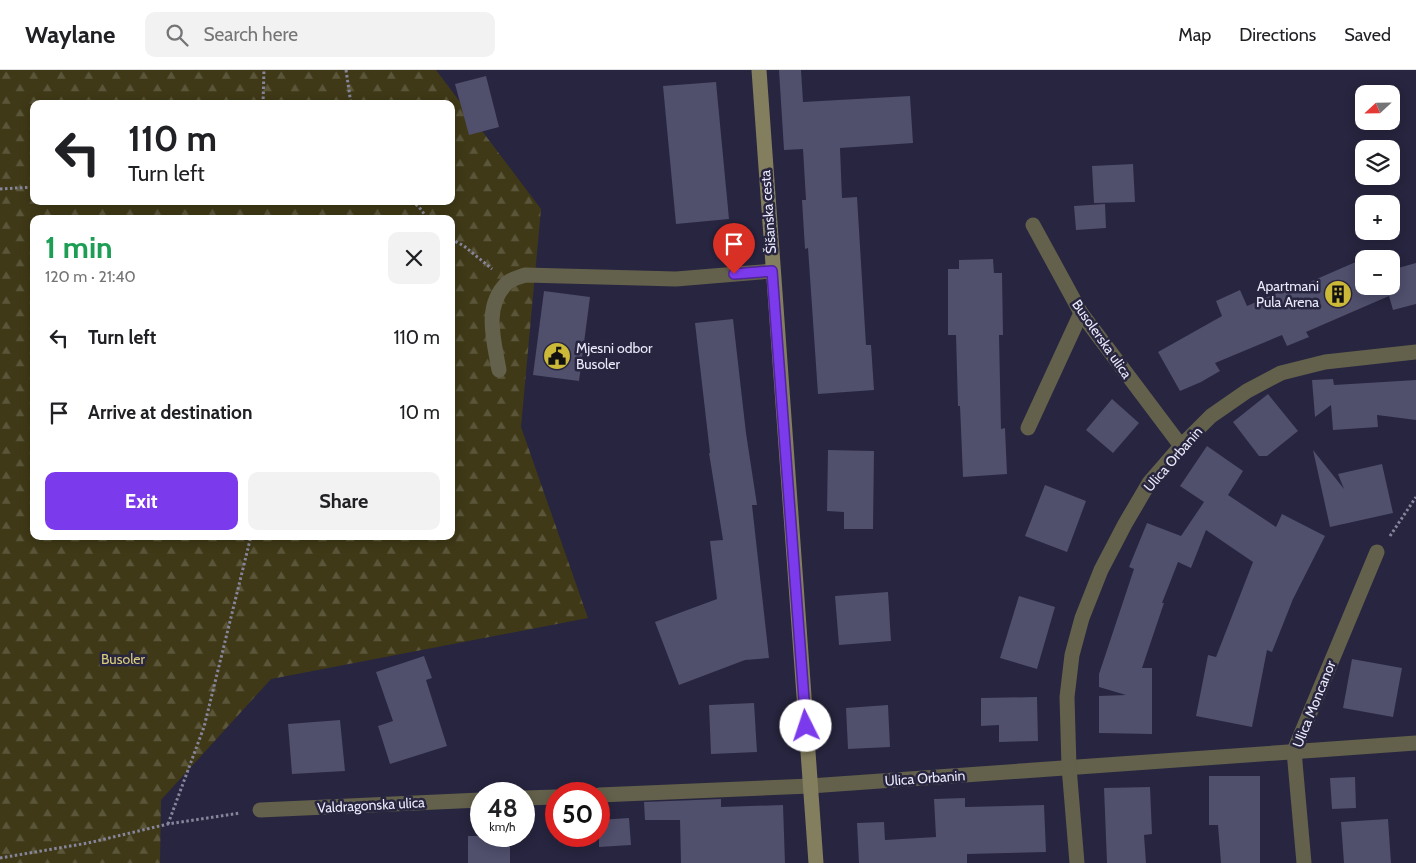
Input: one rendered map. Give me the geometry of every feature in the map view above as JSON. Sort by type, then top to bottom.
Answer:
[{"type":"main road","name":"Šišanska cesta","points":[[759,70],[816,863]]},
{"type":"street","name":"Busolerska ulica","points":[[1033,225],[1081,314],[1181,446]]},
{"type":"street","points":[[499,370],[491,321],[496,298],[508,282],[525,275],[676,279],[772,271]]},
{"type":"street","points":[[1028,428],[1081,314]]},
{"type":"street","name":"Ulica Orbanin","points":[[1077,863],[1069,767],[1066,697],[1072,655],[1082,618],[1101,570],[1149,483],[1181,446],[1211,416],[1246,391],[1281,374],[1325,362],[1416,352]]},
{"type":"street","name":"Ulica Moncanor","points":[[1304,863],[1294,751],[1377,552]]},
{"type":"street","name":"Ulica Orbanin","points":[[810,786],[1416,743]]},
{"type":"street","points":[[610,795],[810,786]]},
{"type":"street","name":"Valdragonska ulica","points":[[260,810],[470,800]]},
{"type":"path","points":[[263,100],[264,70]]},
{"type":"path","points":[[346,70],[351,100]]},
{"type":"path","points":[[0,189],[30,187]]},
{"type":"path","points":[[417,205],[425,215]]},
{"type":"path","points":[[455,241],[464,246],[508,282]]},
{"type":"path","points":[[1377,552],[1395,531],[1416,497]]},
{"type":"path","points":[[168,824],[204,727],[250,540]]},
{"type":"path","points":[[0,858],[88,843],[168,824],[260,810]]},
{"type":"green space","name":"Busoler","points":[[0,70],[436,70],[541,209],[521,427],[588,618],[271,679],[161,800],[160,863],[0,863]]},
{"type":"building","points":[[779,70],[801,70],[803,102],[910,96],[913,143],[840,148],[842,198],[857,197],[866,345],[871,345],[874,390],[818,394],[808,248],[805,249],[802,200],[806,200],[803,149],[784,150]]},
{"type":"building","points":[[486,76],[499,127],[469,135],[455,84]]},
{"type":"building","points":[[716,82],[729,219],[676,224],[663,86]]},
{"type":"building","points":[[1133,164],[1135,202],[1094,203],[1092,166]]},
{"type":"building","points":[[1105,204],[1106,228],[1076,230],[1074,206]]},
{"type":"building","points":[[993,259],[994,273],[1002,273],[1003,335],[999,335],[1001,429],[1005,428],[1007,474],[963,477],[956,335],[948,335],[948,269],[959,269],[959,260]]},
{"type":"building","points":[[1355,262],[1355,295],[1400,295],[1400,267],[1416,263],[1416,304],[1393,310],[1389,296],[1306,332],[1309,337],[1287,346],[1282,335],[1215,363],[1220,371],[1180,391],[1158,352],[1222,316],[1216,301],[1240,290],[1247,306],[1288,288],[1289,291]]},
{"type":"building","points":[[544,291],[590,297],[579,381],[533,375]]},
{"type":"building","points":[[733,319],[746,433],[757,505],[752,505],[769,658],[745,660],[679,685],[655,622],[717,599],[710,541],[723,540],[709,453],[695,323]]},
{"type":"building","points":[[1333,379],[1334,385],[1416,380],[1416,420],[1377,415],[1378,427],[1333,430],[1331,405],[1315,417],[1312,380]]},
{"type":"building","points":[[1268,394],[1298,431],[1267,456],[1259,456],[1233,422]]},
{"type":"building","points":[[1112,399],[1139,423],[1113,453],[1086,430]]},
{"type":"building","points":[[1207,446],[1243,471],[1228,495],[1276,527],[1282,514],[1325,536],[1293,599],[1272,652],[1267,650],[1252,727],[1196,716],[1208,655],[1216,657],[1253,562],[1206,530],[1191,568],[1178,562],[1162,603],[1164,603],[1142,668],[1152,668],[1152,734],[1099,733],[1099,696],[1126,695],[1099,687],[1099,674],[1134,569],[1129,567],[1147,523],[1181,536],[1204,502],[1180,486]]},
{"type":"building","points":[[828,450],[874,451],[873,529],[844,529],[844,512],[827,511]]},
{"type":"building","points":[[1313,450],[1344,489],[1338,474],[1382,464],[1393,513],[1330,527]]},
{"type":"building","points":[[1045,485],[1086,501],[1067,552],[1025,536]]},
{"type":"building","points":[[888,592],[891,641],[839,645],[835,596]]},
{"type":"building","points":[[1019,596],[1055,607],[1037,669],[1000,658]]},
{"type":"building","points":[[424,656],[432,678],[426,680],[447,746],[390,764],[378,726],[393,721],[376,672]]},
{"type":"building","points":[[1352,659],[1402,668],[1393,717],[1343,708]]},
{"type":"building","points":[[1037,697],[1038,741],[999,742],[999,725],[981,726],[981,698]]},
{"type":"building","points":[[754,703],[757,752],[711,754],[709,705]]},
{"type":"building","points":[[888,705],[890,747],[848,749],[846,708]]},
{"type":"building","points":[[340,720],[345,771],[292,774],[288,724]]},
{"type":"building","points":[[1209,776],[1260,776],[1260,863],[1221,863],[1218,825],[1209,825]]},
{"type":"building","points":[[1355,777],[1356,808],[1332,809],[1330,778]]},
{"type":"building","points":[[1150,787],[1152,834],[1144,835],[1146,863],[1107,863],[1104,788]]},
{"type":"building","points":[[965,798],[965,807],[1044,805],[1046,852],[967,854],[967,863],[859,863],[857,823],[884,822],[885,840],[936,837],[934,799]]},
{"type":"building","points":[[721,799],[721,807],[783,805],[785,863],[681,863],[680,820],[645,820],[644,802]]},
{"type":"building","points":[[629,818],[631,845],[610,846],[610,819]]},
{"type":"building","points":[[1388,819],[1391,863],[1344,863],[1341,822]]},
{"type":"building","points":[[468,836],[470,836],[470,847],[510,847],[510,863],[468,863]]},
{"type":"place","name":"Apartmani Pula Arena","points":[[1338,294]]},
{"type":"place","name":"Mjesni odbor Busoler","points":[[557,356]]},
{"type":"route","points":[[734,274],[772,271],[806,726]]}]
